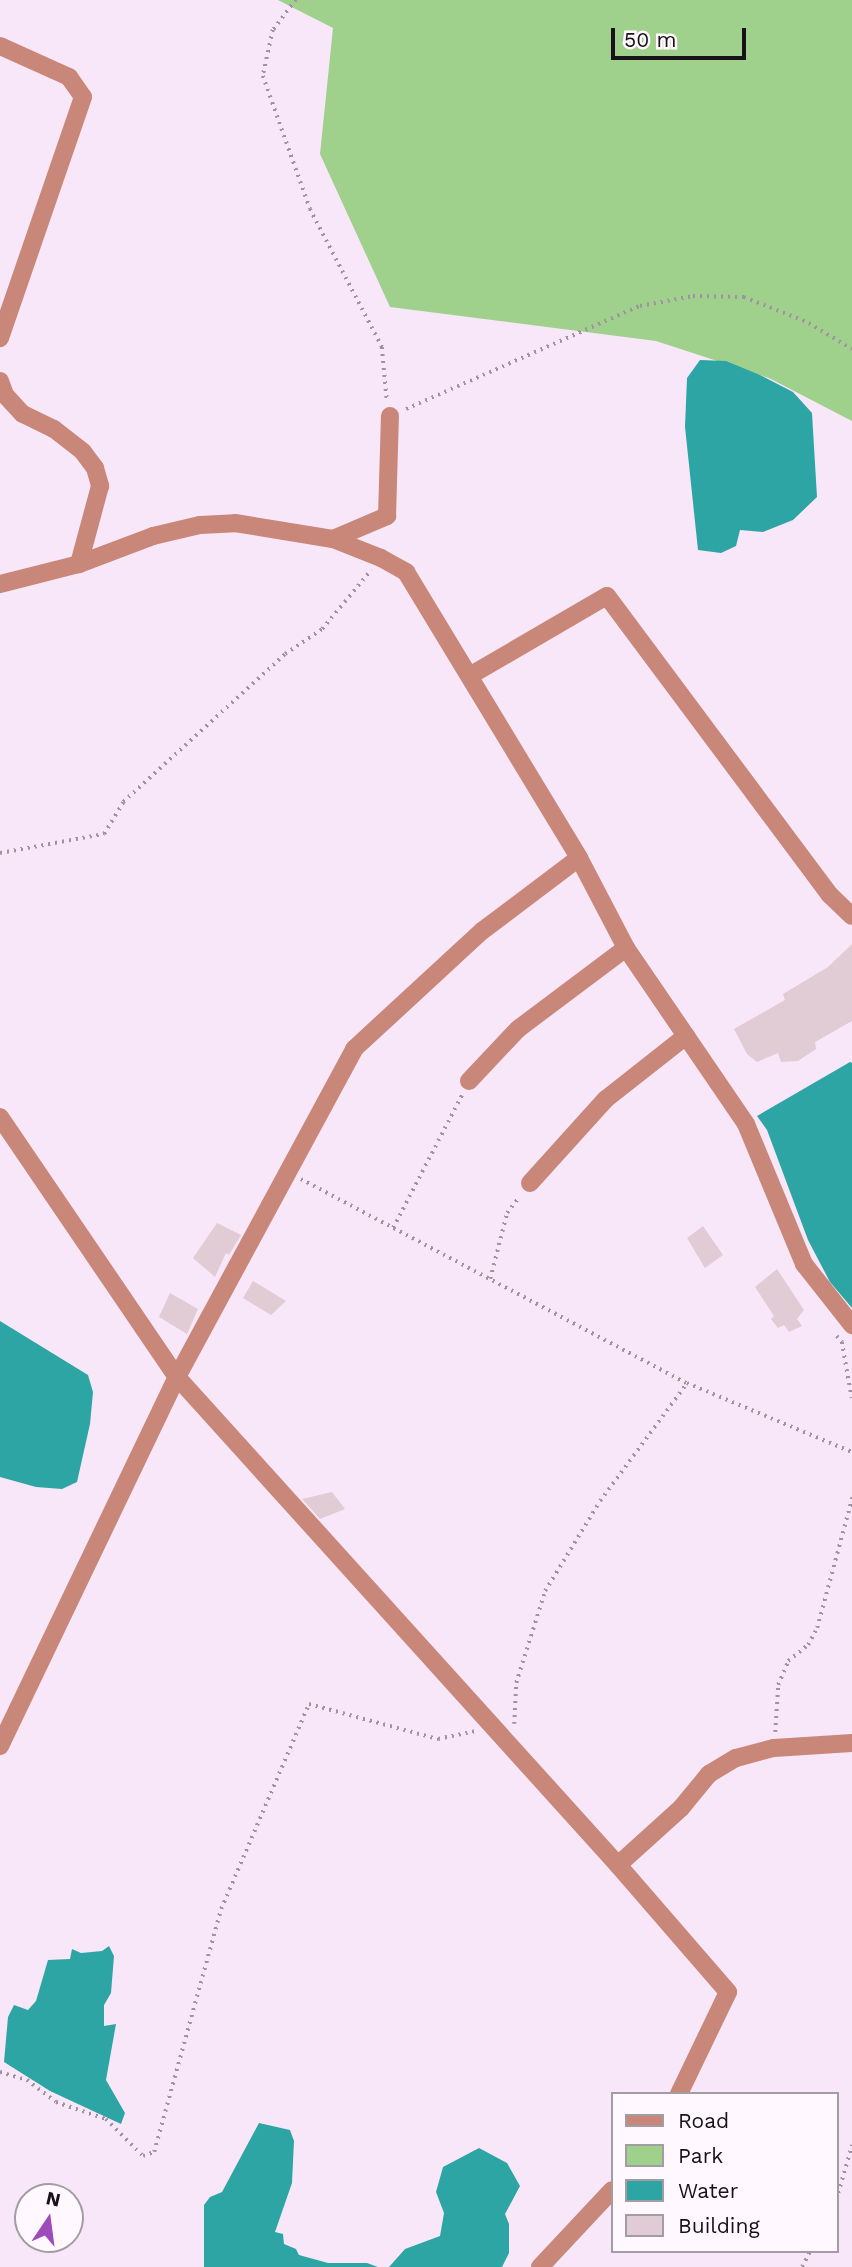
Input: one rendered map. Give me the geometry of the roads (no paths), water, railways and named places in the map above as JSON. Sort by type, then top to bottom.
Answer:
[{"type":"street","points":[[0,46],[69,77],[83,97],[0,338]]},
{"type":"street","points":[[0,381],[5,395],[23,414],[54,429],[83,452],[95,468],[100,486],[79,564]]},
{"type":"street","points":[[332,539],[387,516],[390,416]]},
{"type":"street","points":[[0,584],[79,564],[153,536],[200,525],[247,525],[332,539],[381,558],[406,572],[471,675],[493,718],[579,858],[626,948],[746,1124],[804,1264],[852,1325]]},
{"type":"street","points":[[471,675],[607,596],[830,895],[852,916]]},
{"type":"street","points":[[0,1746],[177,1377],[354,1049],[482,931],[579,858]]},
{"type":"street","points":[[469,1081],[518,1029],[626,948]]},
{"type":"street","points":[[530,1183],[606,1099],[686,1036]]},
{"type":"street","points":[[0,1117],[177,1377],[618,1865],[728,1992],[680,2092]]},
{"type":"street","points":[[618,1865],[681,1808],[709,1774],[736,1758],[774,1748],[852,1743]]},
{"type":"street","points":[[540,2267],[610,2192]]},
{"type":"water","points":[[700,360],[726,361],[760,375],[793,392],[812,413],[817,497],[793,520],[763,532],[740,530],[736,546],[721,553],[698,550],[685,427],[687,378]]},
{"type":"water","points":[[850,1062],[852,1308],[830,1282],[808,1240],[767,1130],[757,1116]]},
{"type":"water","points":[[0,1321],[88,1375],[93,1392],[90,1424],[77,1482],[62,1489],[36,1487],[0,1477]]},
{"type":"water","points":[[109,1946],[114,1956],[111,1993],[104,2005],[104,2026],[116,2024],[106,2080],[125,2113],[121,2124],[50,2091],[4,2062],[8,2017],[14,2005],[28,2010],[36,2001],[48,1960],[70,1959],[72,1949],[81,1953],[102,1951]]},
{"type":"water","points":[[259,2123],[290,2130],[294,2141],[292,2183],[275,2232],[283,2234],[284,2244],[296,2249],[299,2255],[328,2263],[367,2263],[378,2267],[204,2267],[204,2205],[210,2197],[222,2192]]},
{"type":"water","points":[[479,2148],[507,2163],[520,2186],[505,2214],[509,2224],[509,2253],[502,2267],[389,2267],[405,2249],[440,2236],[444,2213],[436,2192],[443,2167]]}]
